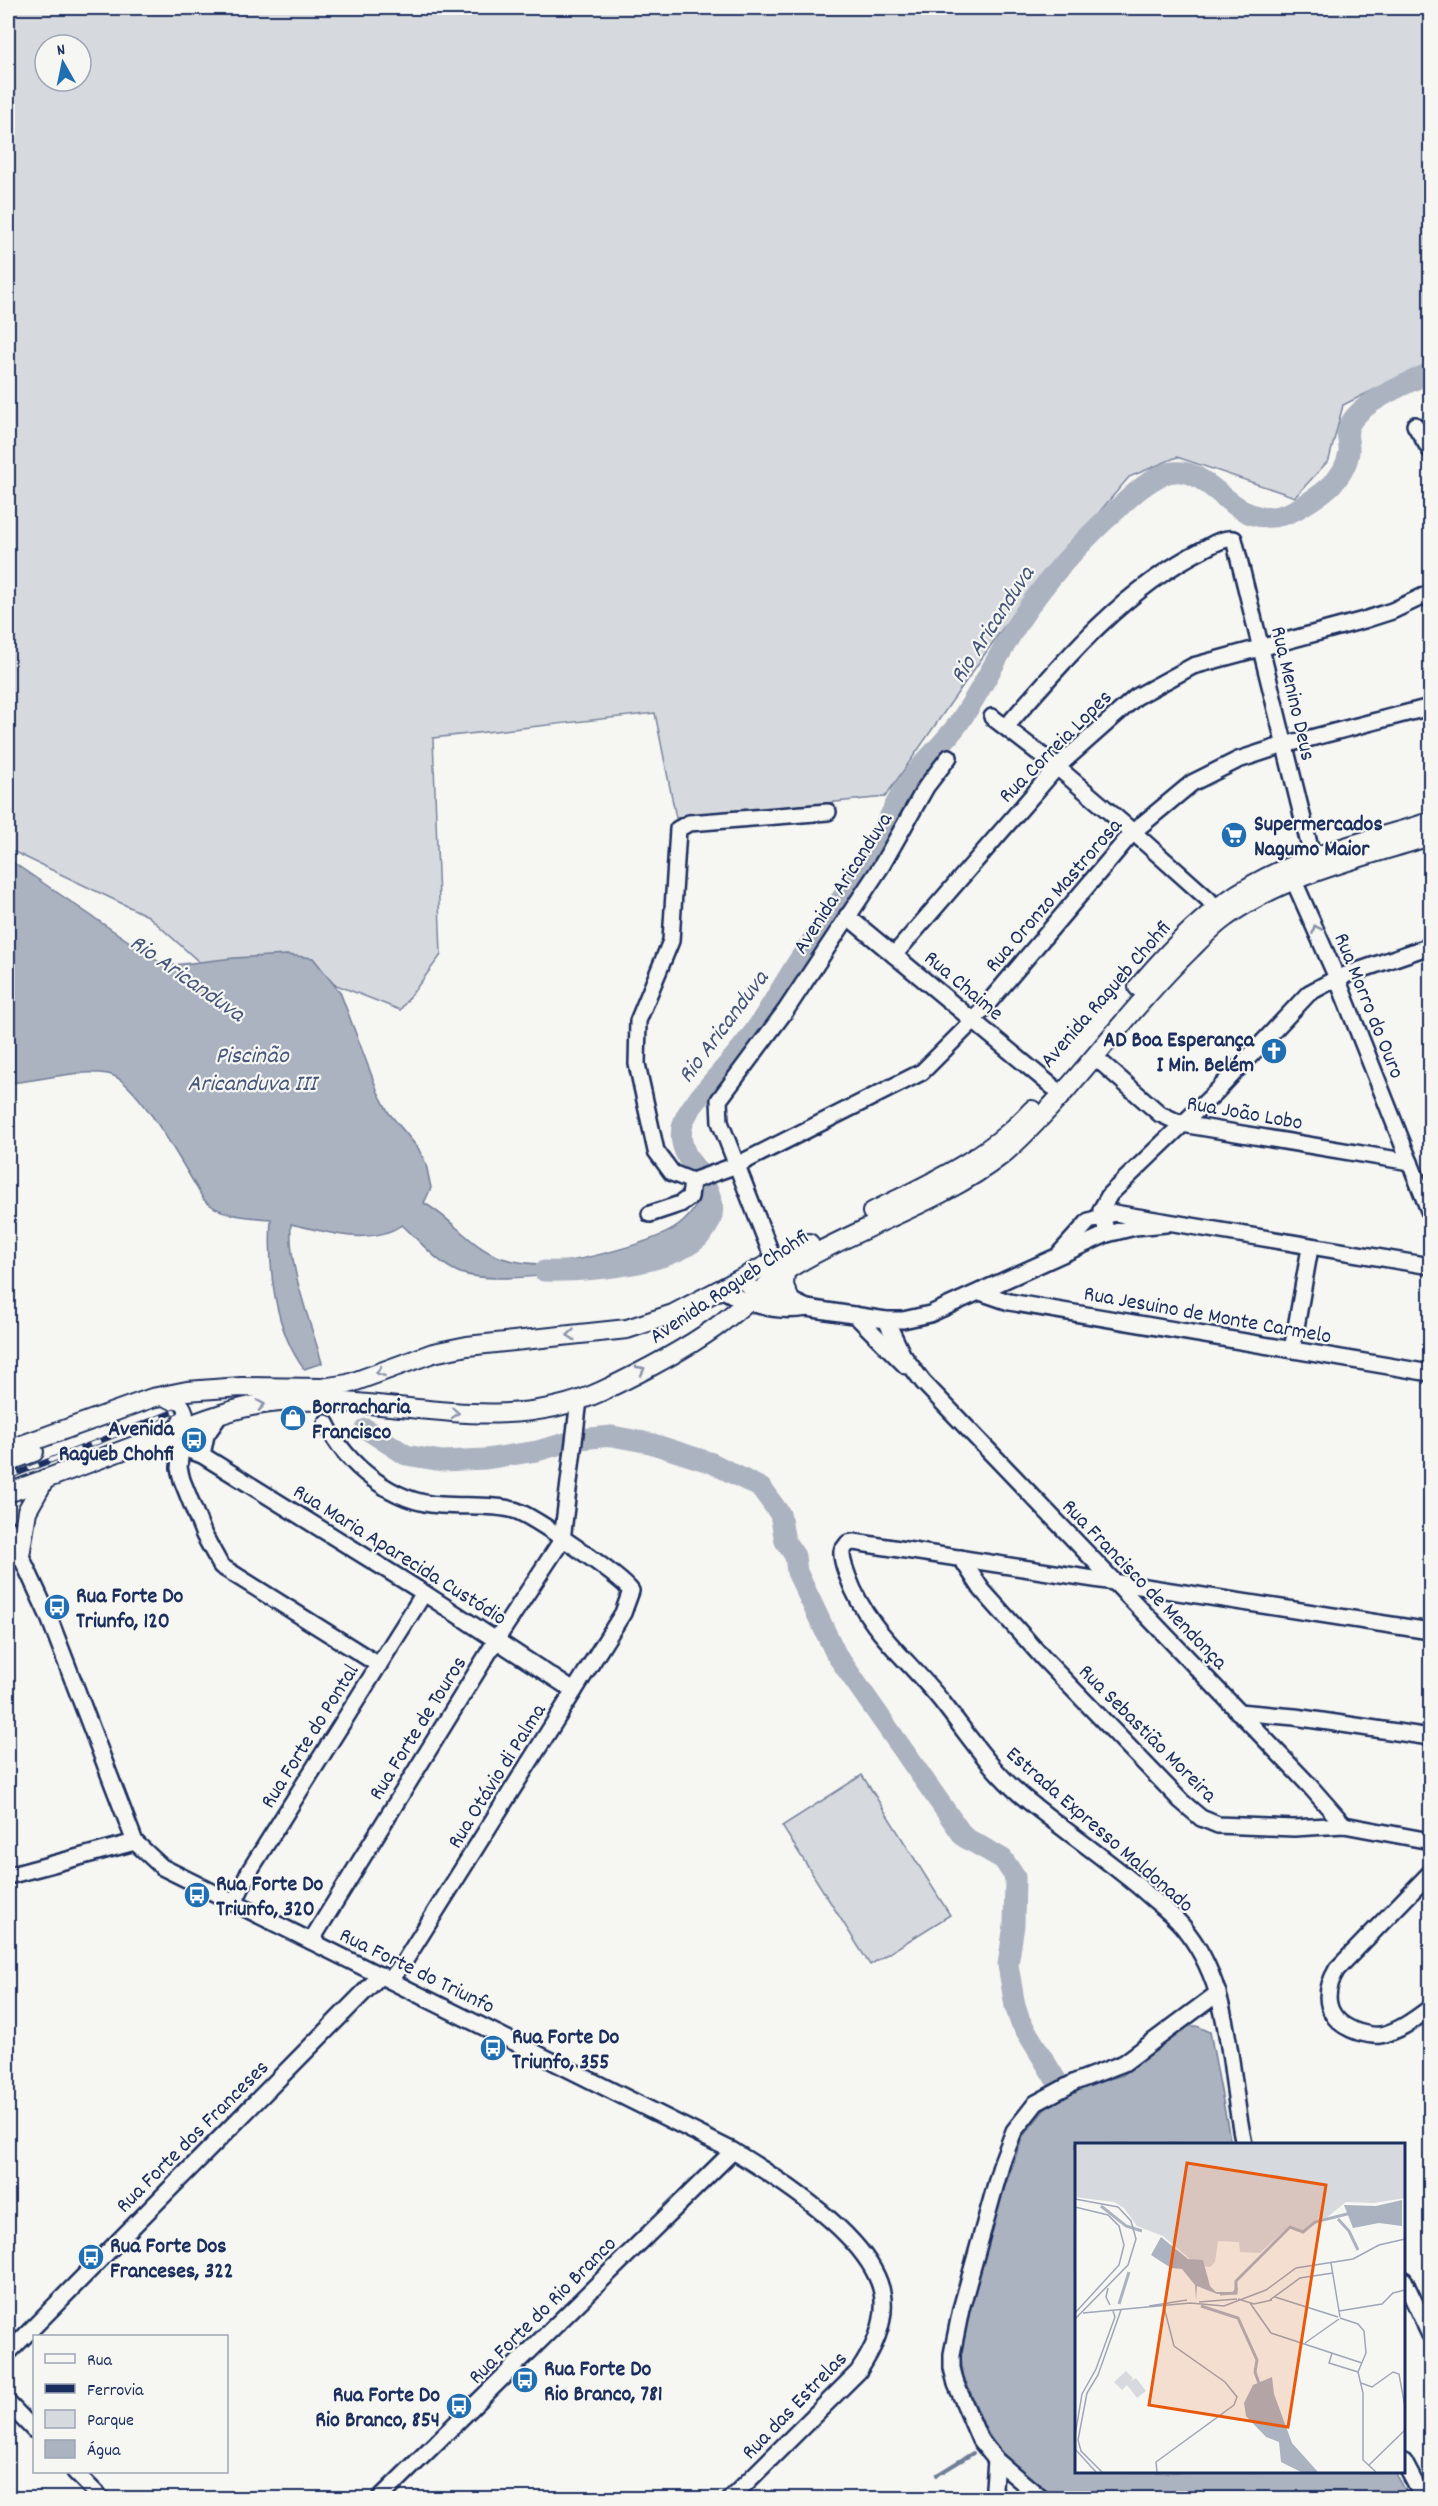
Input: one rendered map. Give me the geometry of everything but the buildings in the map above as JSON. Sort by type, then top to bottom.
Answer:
[{"type":"main road","name":"Avenida Ragueb Chohfi","points":[[8,1450],[137,1403],[163,1396],[198,1390],[322,1388],[348,1384],[433,1353],[467,1346],[627,1329],[673,1314],[723,1290],[806,1244],[957,1169],[1006,1134],[1053,1087],[1166,954],[1254,884],[1313,860],[1431,822]]},
{"type":"main road","name":"Avenida Ragueb Chohfi","points":[[8,1493],[156,1438],[178,1438],[220,1414],[247,1407],[300,1401],[339,1400],[448,1413],[491,1413],[537,1410],[579,1400],[666,1358],[716,1327],[785,1271],[972,1175],[1019,1140],[1095,1057],[1220,913],[1294,881],[1431,836]]},
{"type":"main road","points":[[785,1271],[784,1286],[790,1300]]},
{"type":"main road","points":[[163,1396],[178,1401],[184,1411],[184,1420],[178,1438]]},
{"type":"main road","points":[[8,1465],[15,1460],[113,1423],[137,1403]]},
{"type":"main road","points":[[14,1548],[27,1511],[45,1479]]},
{"type":"street","points":[[1415,425],[1431,450]]},
{"type":"street","name":"Rua Menino Deus","points":[[1006,727],[1086,638],[1142,590],[1185,558],[1218,542],[1233,538],[1237,544],[1313,860]]},
{"type":"street","name":"Rua Correia Lopes","points":[[894,954],[1057,767],[1113,714],[1168,677],[1193,666],[1392,611],[1431,593]]},
{"type":"street","name":"Rua Oronzo Mastrorosa","points":[[696,1180],[737,1165],[922,1072],[973,1021],[1133,832],[1164,804],[1206,775],[1238,760],[1284,745],[1431,707]]},
{"type":"street","points":[[992,717],[1057,767],[1133,832],[1220,913]]},
{"type":"street","name":"Avenida Aricanduva","points":[[737,1165],[720,1122],[718,1108],[721,1095],[786,1010],[882,865],[926,787],[949,757]]},
{"type":"street","points":[[650,1214],[680,1204],[690,1197],[696,1180],[672,1173],[656,1150],[637,1064],[638,1020],[670,941],[678,829],[688,823],[828,812]]},
{"type":"street","name":"Rua Morro do Ouro","points":[[1294,881],[1337,978],[1431,1213]]},
{"type":"street","name":"Rua Chaime","points":[[847,916],[1053,1087]]},
{"type":"street","points":[[1107,1234],[1101,1216],[1102,1205],[1110,1194],[1217,1091],[1297,1004],[1315,989],[1337,978],[1431,946]]},
{"type":"street","name":"Rua João Lobo","points":[[1095,1057],[1160,1114],[1182,1124],[1410,1162]]},
{"type":"street","points":[[737,1165],[769,1248]]},
{"type":"street","points":[[1058,1255],[1081,1228],[1101,1216],[1129,1214],[1166,1224],[1431,1266]]},
{"type":"street","points":[[751,1297],[790,1300],[807,1308],[886,1320],[916,1318],[980,1292],[1107,1234],[1135,1227],[1166,1224]]},
{"type":"street","points":[[1292,1350],[1310,1248]]},
{"type":"street","points":[[741,1280],[751,1297]]},
{"type":"street","points":[[723,1290],[751,1297],[789,1311],[807,1308]]},
{"type":"street","name":"Rua Jesuino de Monte Carmelo","points":[[980,1292],[1009,1302],[1431,1372]]},
{"type":"street","name":"Rua Francisco de Mendonça","points":[[855,1316],[895,1357],[916,1373]]},
{"type":"street","name":"Rua Francisco de Mendonça","points":[[886,1320],[902,1354],[916,1373],[1344,1825]]},
{"type":"street","points":[[326,1423],[348,1456],[364,1472],[392,1490],[414,1500],[438,1505],[483,1506],[517,1511],[538,1521],[562,1540],[567,1519],[579,1400]]},
{"type":"street","points":[[202,1455],[206,1435],[220,1414]]},
{"type":"street","points":[[178,1438],[179,1468],[182,1480],[204,1535],[221,1566],[379,1665]]},
{"type":"street","name":"Rua Maria Aparecida Custódio","points":[[178,1438],[574,1690]]},
{"type":"street","name":"Rua Forte do Triunfo","points":[[8,1528],[14,1548],[48,1616],[135,1842],[162,1867],[733,2151]]},
{"type":"street","name":"Rua Otávio di Palma","points":[[385,1978],[404,1962],[623,1613],[632,1591],[562,1540]]},
{"type":"street","name":"Rua Forte de Touros","points":[[311,1941],[497,1640],[562,1540]]},
{"type":"street","name":"Estrada Expresso Maldonado","points":[[961,1558],[854,1542],[845,1545],[841,1556],[866,1616],[886,1642],[942,1701],[1005,1780],[1109,1861],[1171,1914],[1186,1930],[1197,1947],[1218,1993],[1228,2035],[1236,2110],[1244,2143]]},
{"type":"street","points":[[961,1558],[1431,1631]]},
{"type":"street","name":"Rua Sebastião Moreira","points":[[961,1558],[981,1590],[1043,1658],[1192,1811],[1210,1822],[1227,1826],[1294,1828],[1344,1825],[1431,1841]]},
{"type":"street","name":"Rua Forte do Pontal","points":[[234,1902],[250,1870],[424,1593]]},
{"type":"street","points":[[1238,1712],[1295,1717],[1431,1737]]},
{"type":"street","points":[[8,1876],[135,1842]]},
{"type":"street","points":[[1431,1873],[1337,1969],[1329,1982],[1327,1996],[1328,2008],[1341,2024],[1365,2034],[1378,2036],[1395,2031],[1431,2008]]},
{"type":"street","name":"Rua Forte dos Franceses","points":[[8,2352],[385,1978]]},
{"type":"street","points":[[996,2499],[988,2450],[956,2384],[952,2361],[954,2338],[991,2198],[1014,2131],[1025,2114],[1050,2095],[1075,2082],[1105,2072],[1138,2055],[1218,1993]]},
{"type":"street","name":"Rua Forte do Rio Branco","points":[[380,2499],[733,2151]]},
{"type":"street","name":"Rua das Estrelas","points":[[731,2499],[858,2372],[871,2352],[880,2331],[882,2308],[880,2283],[854,2244],[819,2210],[733,2151]]},
{"type":"street","points":[[1405,2282],[1431,2335]]},
{"type":"street","points":[[8,2403],[33,2429]]},
{"type":"street","points":[[988,2450],[1041,2499]]},
{"type":"street","points":[[1405,2464],[1423,2499]]},
{"type":"street","points":[[76,2473],[101,2499]]},
{"type":"green space","points":[[8,8],[1430,8],[1430,362],[1343,405],[1329,460],[1295,497],[1177,457],[1129,477],[1012,615],[885,797],[676,818],[655,713],[433,738],[441,955],[400,1010],[329,982],[258,1015],[148,916],[8,849]]},
{"type":"green space","points":[[862,1775],[950,1915],[870,1965],[782,1826]]},
{"type":"water","name":"Piscinão Aricanduva III","points":[[8,859],[165,966],[287,955],[313,958],[340,992],[378,1092],[389,1113],[418,1148],[426,1164],[431,1188],[424,1203],[491,1253],[522,1262],[557,1263],[614,1251],[668,1232],[686,1219],[696,1204],[699,1186],[687,1161],[699,1157],[715,1184],[717,1196],[714,1210],[705,1223],[686,1240],[654,1255],[566,1273],[503,1278],[477,1277],[450,1268],[402,1225],[389,1232],[376,1235],[348,1236],[291,1224],[296,1276],[322,1363],[304,1369],[286,1336],[275,1297],[270,1238],[271,1219],[227,1213],[204,1200],[161,1129],[147,1109],[120,1079],[108,1074],[83,1073],[8,1083]]},
{"type":"water","points":[[1184,2026],[1197,2026],[1210,2032],[1231,2143],[1075,2143],[1075,2473],[1396,2473],[1410,2498],[1054,2498],[1003,2458],[985,2428],[963,2374],[959,2335],[985,2242],[1023,2136],[1049,2104],[1078,2088],[1123,2075]]},
{"type":"waterway","name":"Rio Aricanduva","points":[[544,1271],[605,1268],[652,1260],[673,1253],[690,1244],[703,1233],[712,1216],[712,1201],[682,1143],[682,1127],[691,1108],[756,1029],[799,960],[867,860],[906,786],[958,724],[1032,603],[1053,575],[1089,536],[1147,484],[1160,476],[1178,472],[1194,476],[1239,508],[1255,516],[1274,517],[1297,509],[1323,493],[1337,479],[1347,462],[1348,430],[1360,412],[1383,396],[1430,373]]},
{"type":"waterway","points":[[366,1429],[406,1455],[442,1461],[486,1459],[537,1451],[579,1439],[612,1436],[650,1443],[712,1463],[761,1488],[780,1514],[785,1541],[795,1556],[797,1572],[836,1654],[964,1837],[1003,1859],[1015,1877],[1014,1925],[1008,1965],[1015,2006],[1020,2021],[1075,2111],[1101,2143]]},
{"type":"waterway","points":[[937,2475],[973,2453]]},
{"type":"railway","points":[[8,1477],[176,1411]]},
{"type":"place","name":"Supermercados Nagumo Maior","points":[[1234,835]]},
{"type":"place","name":"AD Boa Esperança I Min. Belém","points":[[1274,1051]]},
{"type":"place","name":"Borracharia Francisco","points":[[293,1418]]},
{"type":"place","name":"Avenida Ragueb Chohfi","points":[[194,1440]]},
{"type":"place","name":"Rua Forte Do Triunfo, 120","points":[[57,1607]]},
{"type":"place","name":"Rua Forte Do Triunfo, 320","points":[[197,1895]]},
{"type":"place","name":"Rua Forte Do Triunfo, 355","points":[[493,2048]]},
{"type":"place","name":"Rua Forte Dos Franceses, 322","points":[[91,2257]]},
{"type":"place","name":"Rua Forte Do Rio Branco, 781","points":[[525,2380]]},
{"type":"place","name":"Rua Forte Do Rio Branco, 854","points":[[459,2406]]}]
